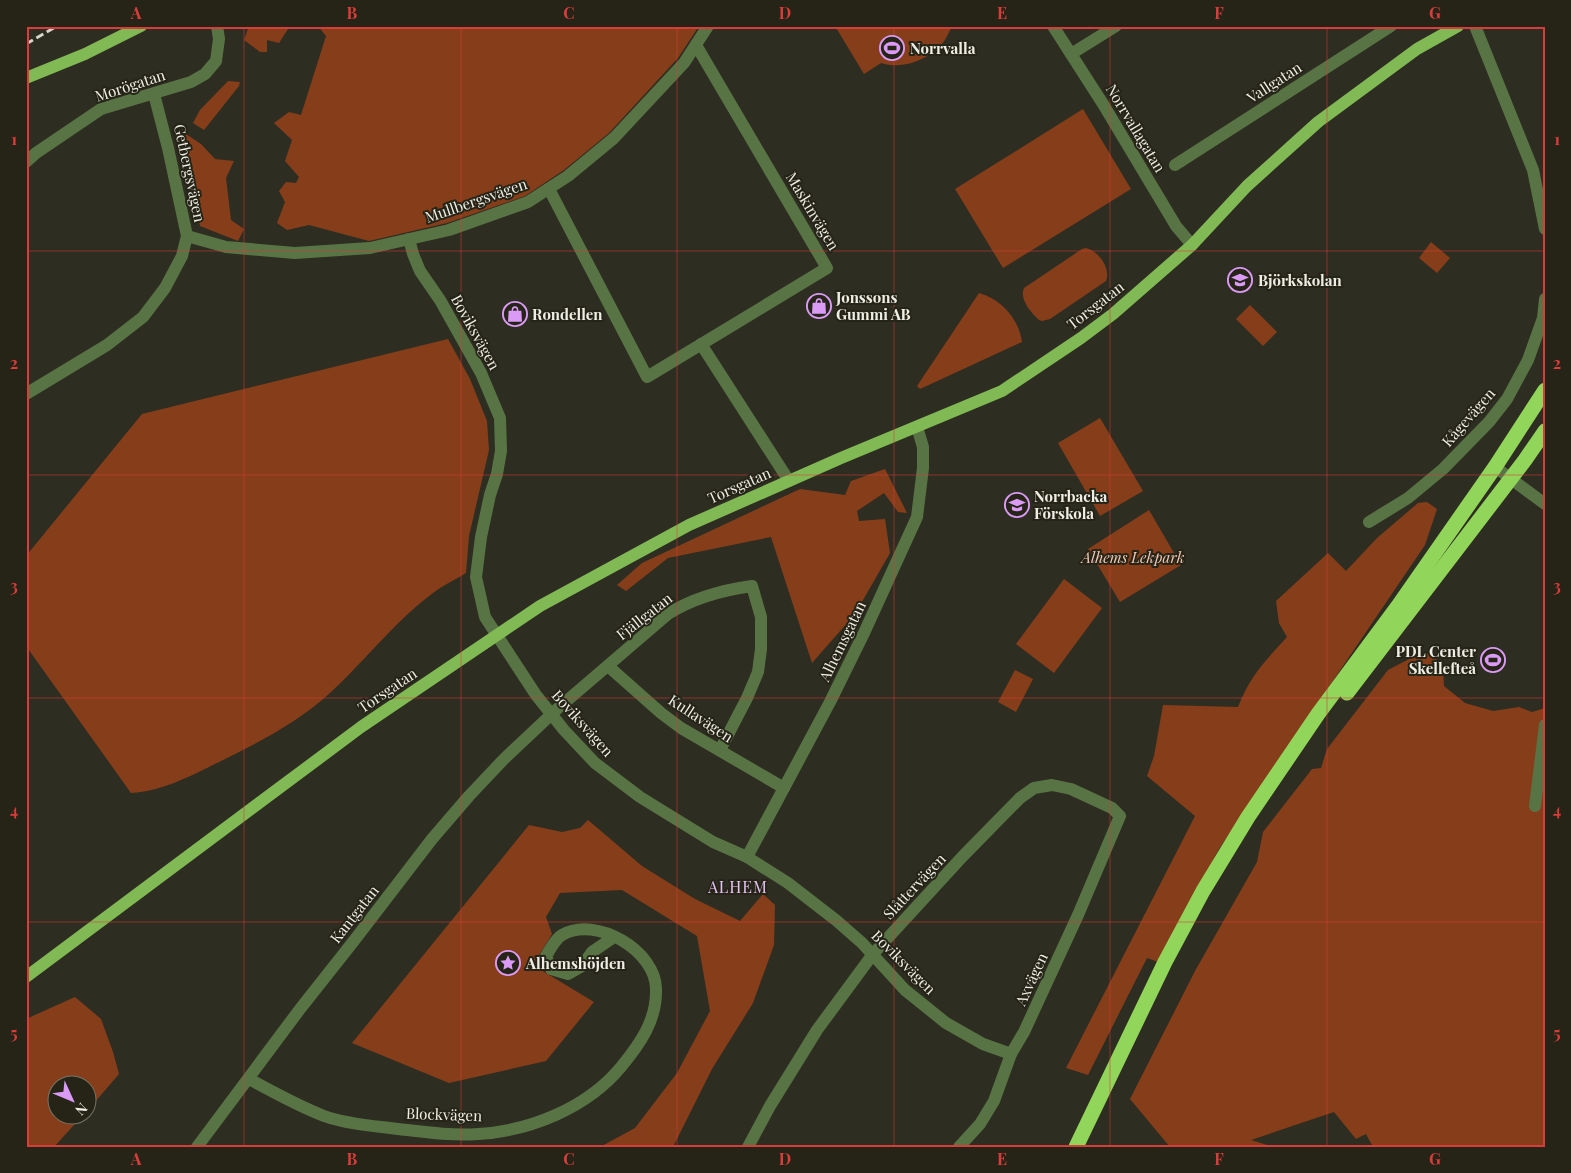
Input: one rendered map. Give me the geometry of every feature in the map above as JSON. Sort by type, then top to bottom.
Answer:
[{"type":"highway","points":[[1076,1147],[1165,962],[1203,891],[1226,853],[1299,742],[1495,468],[1545,390]]},
{"type":"highway","points":[[1086,1147],[1191,932],[1242,842],[1335,708],[1545,431]]},
{"type":"main road","points":[[26,78],[85,54],[141,26]]},
{"type":"main road","name":"Torsgatan","points":[[26,977],[361,727],[540,606],[689,525],[1002,391],[1082,338],[1113,314],[1192,245],[1247,186],[1318,122],[1417,49],[1458,26]]},
{"type":"street","name":"Morögatan","points":[[26,162],[36,153],[101,109],[191,82],[205,74],[216,61],[219,39],[217,26]]},
{"type":"street","name":"Mullbergsvägen","points":[[187,236],[226,248],[295,253],[370,248],[449,230],[528,202],[568,176],[614,138],[684,62],[708,26]]},
{"type":"street","name":"Norrvallagatan","points":[[1053,26],[1103,104],[1176,226],[1192,245]]},
{"type":"street","points":[[1071,54],[1116,26]]},
{"type":"street","name":"Vallgatan","points":[[1175,165],[1391,26]]},
{"type":"street","points":[[1475,26],[1533,170],[1545,229]]},
{"type":"street","name":"Maskinvägen","points":[[549,189],[647,377],[827,268],[696,45]]},
{"type":"street","name":"Getbergsvägen","points":[[26,394],[106,345],[143,317],[165,288],[182,256],[187,236],[154,94]]},
{"type":"street","name":"Boviksvägen","points":[[409,239],[420,272],[440,300],[482,373],[500,418],[501,451],[481,538],[476,577],[485,617],[532,688],[595,763],[640,797],[713,842],[747,857],[811,900],[837,920],[873,954],[905,990],[946,1023],[983,1044],[1011,1054]]},
{"type":"street","name":"Kågevägen","points":[[1369,522],[1408,498],[1443,469],[1489,422],[1507,399],[1531,351],[1543,318],[1545,299]]},
{"type":"street","points":[[702,344],[788,481]]},
{"type":"street","name":"Alhemsgatan","points":[[747,857],[864,633],[917,517],[924,468],[923,447],[917,427]]},
{"type":"street","points":[[1495,468],[1545,504]]},
{"type":"street","name":"Fjällgatan","points":[[552,714],[643,633],[680,606],[735,588],[752,586],[760,617],[761,649],[758,672],[720,750]]},
{"type":"street","name":"Kullavägen","points":[[608,666],[661,713],[681,728],[784,788]]},
{"type":"street","name":"Kantgatan","points":[[197,1147],[300,1009],[432,838],[504,759],[552,714]]},
{"type":"street","points":[[1535,806],[1545,725]]},
{"type":"street","name":"Slåttervägen","points":[[748,1147],[770,1106],[817,1030],[873,954],[963,856],[1020,798],[1034,788],[1052,784],[1071,789],[1112,808],[1120,816]]},
{"type":"street","name":"Axvägen","points":[[959,1147],[980,1124],[994,1101],[1011,1054],[1024,1032],[1078,915],[1120,816]]},
{"type":"street","name":"Blockvägen","points":[[249,1079],[278,1095],[325,1116],[382,1127],[425,1132],[478,1134],[516,1128],[558,1114],[595,1092],[617,1072],[639,1046],[648,1029],[655,1007],[656,987],[650,966],[637,952],[620,939],[614,937],[592,930],[575,930],[561,935],[546,956],[551,969],[568,974],[582,966],[592,952],[614,937]]},
{"type":"green space","points":[[249,26],[290,26],[279,43],[267,40],[267,52],[260,52],[244,40]]},
{"type":"green space","points":[[318,26],[699,26],[678,58],[609,133],[564,170],[525,196],[447,223],[369,241],[309,225],[287,230],[277,223],[285,202],[279,191],[286,182],[296,183],[299,177],[285,161],[292,140],[274,123],[289,112],[301,115],[326,36]]},
{"type":"green space","name":"Norrvalla","points":[[835,26],[952,26],[942,44],[922,59],[898,65],[881,63],[864,74]]},
{"type":"green space","points":[[228,81],[240,82],[239,86],[204,130],[193,123],[200,110]]},
{"type":"green space","points":[[1083,109],[1131,189],[1003,268],[955,189]]},
{"type":"green space","points":[[186,134],[201,144],[215,159],[234,161],[226,178],[231,220],[244,229],[238,241],[200,226],[181,143]]},
{"type":"green space","points":[[1431,242],[1450,258],[1437,273],[1419,258]]},
{"type":"green space","points":[[1086,248],[1103,261],[1107,271],[1106,281],[1050,319],[1039,320],[1029,310],[1024,301],[1024,288]]},
{"type":"green space","points":[[979,293],[995,300],[1008,311],[1017,325],[1022,342],[920,389],[917,386]]},
{"type":"green space","points":[[1250,305],[1277,332],[1263,346],[1236,319]]},
{"type":"green space","points":[[448,339],[470,379],[487,421],[489,450],[469,536],[466,573],[440,588],[410,612],[344,680],[304,714],[247,748],[186,778],[154,789],[131,793],[26,646],[26,556],[142,414]]},
{"type":"green space","points":[[1100,418],[1143,491],[1100,516],[1058,443]]},
{"type":"green space","points":[[885,469],[907,513],[898,512],[884,493],[857,511],[859,521],[885,519],[890,553],[855,614],[812,663],[771,537],[668,558],[626,591],[617,585],[642,563],[800,489],[845,495],[851,481]]},
{"type":"green space","points":[[1427,502],[1437,509],[1425,545],[1219,849],[1158,962],[1147,958],[1088,1075],[1066,1068],[1195,816],[1147,776],[1154,756],[1163,705],[1238,707],[1253,678],[1287,637],[1279,623],[1276,601],[1328,553],[1346,571],[1377,538],[1418,503]]},
{"type":"green space","name":"Alhems Lekpark","points":[[1149,510],[1181,565],[1120,602],[1088,549]]},
{"type":"green space","points":[[1064,579],[1102,608],[1054,673],[1016,644]]},
{"type":"green space","points":[[1431,652],[1443,668],[1444,686],[1465,703],[1493,711],[1519,707],[1532,712],[1545,708],[1545,1147],[1373,1147],[1366,1134],[1356,1139],[1334,1112],[1251,1140],[1274,1147],[1170,1147],[1130,1099],[1195,971],[1257,862],[1263,832],[1312,769],[1321,768],[1327,749],[1388,670],[1411,658]]},
{"type":"green space","points":[[1015,670],[1033,679],[1016,712],[998,702]]},
{"type":"green space","points":[[588,820],[642,866],[695,899],[740,921],[763,894],[775,905],[774,945],[753,1003],[712,1069],[673,1147],[600,1147],[635,1128],[677,1073],[710,1011],[697,936],[622,890],[560,893],[546,917],[552,934],[538,957],[541,970],[594,1002],[546,1061],[449,1083],[352,1043],[529,825],[562,832],[580,828]]},
{"type":"green space","points":[[75,997],[101,1019],[119,1074],[98,1098],[98,1076],[48,1076],[48,1126],[73,1126],[54,1147],[26,1147],[26,1019]]},
{"type":"railway","points":[[26,44],[57,26]]},
{"type":"place","name":"Norrvalla","points":[[892,48]]},
{"type":"place","name":"Björkskolan","points":[[1240,280]]},
{"type":"place","name":"Jonssons Gummi AB","points":[[819,306]]},
{"type":"place","name":"Rondellen","points":[[515,314]]},
{"type":"place","name":"Norrbacka Förskola","points":[[1017,505]]},
{"type":"place","name":"PDL Center Skellefteå","points":[[1493,660]]},
{"type":"place","name":"Alhemshöjden","points":[[508,963]]},
{"type":"district","name":"ALHEM","points":[[738,886]]}]
